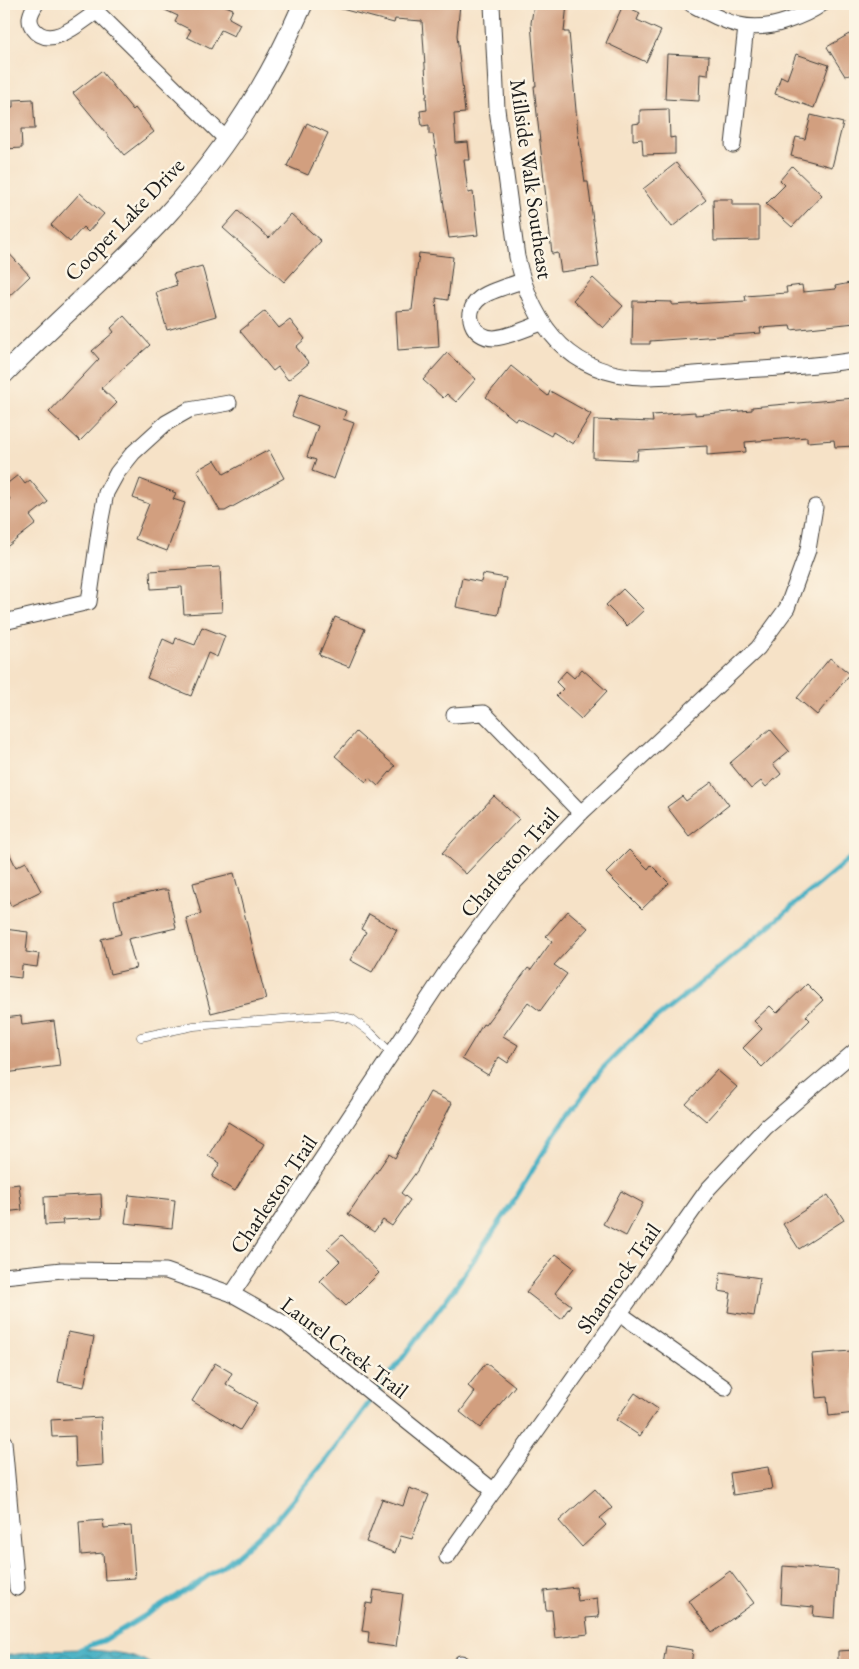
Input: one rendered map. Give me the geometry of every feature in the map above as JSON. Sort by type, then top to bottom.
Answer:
[{"type":"street","points":[[36,4],[29,20],[37,34],[42,37],[67,32],[92,8],[227,140]]},
{"type":"street","name":"Cooper Lake Drive","points":[[4,374],[165,217],[227,140],[274,64],[303,4]]},
{"type":"street","name":"Millside Walk Southeast","points":[[492,4],[497,109],[517,257],[522,281],[542,323],[558,343],[586,364],[621,375],[664,376],[855,360]]},
{"type":"street","points":[[691,4],[723,20],[746,27],[767,27],[784,22],[803,15],[822,4]]},
{"type":"street","points":[[733,145],[746,27]]},
{"type":"street","points":[[522,281],[482,296],[475,303],[471,322],[473,330],[478,335],[497,338],[542,323]]},
{"type":"street","points":[[4,622],[90,602],[106,493],[117,473],[133,453],[166,423],[189,410],[229,404]]},
{"type":"street","name":"Charleston Trail","points":[[232,1294],[448,969],[506,891],[581,813],[758,648],[787,608],[808,550],[815,507]]},
{"type":"street","points":[[454,715],[484,713],[581,813]]},
{"type":"street","name":"Shamrock Trail","points":[[447,1557],[708,1189],[766,1127],[855,1051]]},
{"type":"street","name":"Laurel Creek Trail","points":[[4,1276],[62,1270],[166,1271],[232,1294],[285,1324],[494,1490]]},
{"type":"street","points":[[620,1313],[725,1388]]},
{"type":"street","points":[[4,1442],[17,1588]]},
{"type":"lane","points":[[141,1037],[194,1026],[332,1015],[352,1019],[371,1033],[392,1054]]},
{"type":"water","points":[[80,1649],[137,1657],[152,1665],[4,1665],[4,1656],[46,1650]]},
{"type":"building","points":[[152,4],[221,4],[233,9],[229,18],[240,24],[234,36],[221,30],[211,49],[187,37],[191,30],[175,22],[178,16]]},
{"type":"building","points":[[339,4],[460,4],[457,35],[465,113],[454,114],[456,143],[468,142],[470,160],[464,160],[468,193],[473,192],[478,235],[449,238],[433,134],[429,134],[429,125],[422,126],[420,111],[427,110],[422,21],[395,19],[394,23],[338,8]]},
{"type":"building","points":[[534,4],[567,4],[564,32],[569,32],[578,133],[585,182],[588,182],[599,267],[561,272],[558,253],[552,254],[534,86],[536,86],[531,23]]},
{"type":"building","points":[[623,5],[640,13],[637,20],[661,31],[646,62],[606,43]]},
{"type":"building","points":[[849,34],[855,43],[855,74],[845,76],[827,47]]},
{"type":"building","points":[[667,54],[709,56],[708,75],[700,74],[699,101],[665,99]]},
{"type":"building","points":[[796,54],[829,65],[814,108],[775,94],[781,76],[787,79]]},
{"type":"building","points":[[101,71],[154,132],[124,155],[73,93]]},
{"type":"building","points":[[33,99],[35,129],[21,129],[22,148],[4,149],[4,107],[13,107],[13,100]]},
{"type":"building","points":[[669,109],[670,138],[675,137],[675,154],[643,155],[642,139],[633,140],[633,124],[640,123],[640,110]]},
{"type":"building","points":[[811,115],[843,123],[832,167],[791,156],[796,137],[805,139]]},
{"type":"building","points":[[307,123],[328,133],[308,175],[287,166]]},
{"type":"building","points":[[676,163],[706,200],[672,227],[643,189]]},
{"type":"building","points":[[792,166],[822,195],[792,227],[766,204],[785,185],[780,180]]},
{"type":"building","points":[[80,193],[104,214],[88,232],[83,227],[70,242],[51,225]]},
{"type":"building","points":[[713,199],[732,199],[732,205],[759,205],[759,240],[714,241]]},
{"type":"building","points":[[238,211],[269,238],[291,214],[321,241],[284,282],[223,228]]},
{"type":"building","points":[[4,248],[30,276],[4,301]]},
{"type":"building","points":[[419,253],[453,257],[448,300],[436,298],[439,347],[398,350],[396,311],[412,310]]},
{"type":"building","points":[[202,266],[216,316],[167,330],[156,292],[177,285],[173,274]]},
{"type":"building","points":[[593,278],[623,306],[603,328],[573,300]]},
{"type":"building","points":[[855,282],[855,323],[791,330],[790,326],[760,328],[761,333],[650,341],[650,344],[632,344],[633,301],[672,302],[672,305],[746,301],[745,296],[787,293],[786,287],[802,285],[803,292],[836,289],[835,286]]},
{"type":"building","points":[[265,311],[279,328],[290,320],[305,339],[296,347],[309,363],[288,380],[278,367],[273,371],[240,331]]},
{"type":"building","points":[[124,316],[150,345],[101,388],[117,403],[80,441],[49,412],[99,359],[92,351],[114,332],[111,328]]},
{"type":"building","points":[[447,353],[476,379],[456,402],[447,394],[443,398],[423,380]]},
{"type":"building","points":[[511,366],[548,396],[550,391],[591,414],[573,444],[553,432],[551,436],[518,418],[516,421],[486,397]]},
{"type":"building","points":[[300,394],[346,411],[343,419],[354,423],[334,479],[312,471],[316,460],[307,457],[318,426],[292,416]]},
{"type":"building","points":[[855,398],[855,446],[835,447],[834,440],[807,442],[807,437],[745,442],[746,452],[707,455],[707,446],[638,450],[637,460],[593,458],[594,420],[653,422],[652,415],[695,412],[695,415],[752,410],[752,407]]},
{"type":"building","points":[[269,450],[284,478],[225,511],[220,511],[197,470],[215,460],[224,474]]},
{"type":"building","points":[[18,475],[25,484],[30,480],[48,502],[30,516],[36,524],[4,549],[4,504],[10,499],[4,490],[4,486]]},
{"type":"building","points":[[140,479],[176,493],[173,499],[185,503],[167,551],[135,539],[149,504],[133,498]]},
{"type":"building","points":[[220,567],[222,612],[184,614],[182,587],[151,589],[150,571]]},
{"type":"building","points":[[483,574],[506,578],[498,615],[456,607],[462,578],[481,582]]},
{"type":"building","points":[[623,589],[644,610],[627,626],[606,605]]},
{"type":"building","points":[[335,617],[365,629],[349,667],[319,655]]},
{"type":"building","points":[[202,627],[225,636],[217,657],[208,653],[191,696],[147,678],[163,639],[174,644],[176,638],[195,645]]},
{"type":"building","points":[[830,658],[850,674],[817,715],[797,698]]},
{"type":"building","points":[[582,669],[607,691],[581,719],[556,696],[563,689],[556,682],[566,671],[574,678]]},
{"type":"building","points":[[770,729],[789,751],[773,764],[781,774],[766,787],[761,781],[751,789],[730,763]]},
{"type":"building","points":[[356,732],[395,766],[378,786],[369,778],[366,782],[335,756]]},
{"type":"building","points":[[712,782],[729,805],[689,836],[667,807],[682,796],[686,801]]},
{"type":"building","points":[[494,796],[519,819],[466,874],[442,853]]},
{"type":"building","points":[[4,842],[16,867],[26,862],[41,891],[11,906],[4,891]]},
{"type":"building","points":[[629,850],[648,869],[651,865],[669,883],[642,909],[606,873]]},
{"type":"building","points":[[234,873],[266,999],[211,1013],[186,918],[201,914],[193,883]]},
{"type":"building","points":[[168,890],[176,928],[128,939],[136,968],[110,974],[101,939],[121,934],[114,901]]},
{"type":"building","points":[[568,911],[588,928],[554,965],[567,974],[540,1011],[528,1002],[503,1036],[518,1045],[508,1063],[499,1057],[488,1075],[462,1059],[483,1024],[485,1025],[528,968],[531,970],[552,941],[546,936]]},
{"type":"building","points":[[369,914],[397,930],[372,972],[350,960],[366,932],[361,929]]},
{"type":"building","points":[[4,929],[28,932],[26,952],[39,954],[37,967],[22,965],[21,978],[4,976]]},
{"type":"building","points":[[807,984],[823,1000],[806,1016],[810,1020],[762,1067],[743,1048],[762,1029],[754,1021],[770,1006],[777,1013]]},
{"type":"building","points":[[21,1016],[22,1025],[54,1021],[60,1066],[5,1073],[4,1018]]},
{"type":"building","points":[[717,1070],[737,1087],[706,1121],[686,1104]]},
{"type":"building","points":[[430,1092],[452,1103],[417,1171],[401,1193],[410,1200],[392,1226],[383,1220],[374,1232],[348,1214],[389,1154],[395,1158]]},
{"type":"building","points":[[228,1122],[264,1144],[235,1191],[212,1177],[220,1163],[208,1156]]},
{"type":"building","points":[[19,1184],[22,1210],[4,1212],[4,1186]]},
{"type":"building","points":[[621,1191],[643,1203],[626,1236],[603,1224]]},
{"type":"building","points":[[101,1194],[102,1218],[62,1220],[63,1224],[45,1225],[44,1197]]},
{"type":"building","points":[[129,1195],[175,1200],[172,1228],[125,1223]]},
{"type":"building","points":[[828,1195],[844,1220],[799,1249],[783,1224]]},
{"type":"building","points":[[342,1235],[379,1273],[346,1306],[320,1281],[340,1261],[327,1249]]},
{"type":"building","points":[[556,1254],[574,1268],[555,1293],[571,1305],[561,1319],[526,1292]]},
{"type":"building","points":[[721,1272],[760,1278],[754,1316],[728,1312],[731,1293],[718,1291]]},
{"type":"building","points":[[68,1332],[94,1337],[84,1387],[58,1382]]},
{"type":"building","points":[[851,1351],[855,1413],[829,1416],[827,1397],[816,1398],[812,1354]]},
{"type":"building","points":[[215,1363],[232,1373],[226,1384],[257,1403],[240,1430],[192,1401]]},
{"type":"building","points":[[486,1363],[515,1386],[480,1428],[460,1412],[475,1392],[468,1386]]},
{"type":"building","points":[[635,1393],[658,1409],[640,1436],[616,1420]]},
{"type":"building","points":[[101,1417],[103,1465],[76,1467],[75,1436],[52,1437],[51,1420]]},
{"type":"building","points":[[768,1467],[772,1489],[733,1495],[730,1473]]},
{"type":"building","points":[[409,1488],[429,1495],[412,1539],[401,1536],[395,1553],[366,1542],[382,1499],[403,1506]]},
{"type":"building","points":[[595,1489],[612,1508],[600,1518],[606,1525],[582,1547],[559,1521]]},
{"type":"building","points":[[103,1520],[104,1528],[131,1526],[135,1578],[105,1580],[103,1553],[81,1555],[79,1522]]},
{"type":"building","points":[[783,1566],[838,1570],[835,1618],[813,1616],[814,1607],[781,1604]]},
{"type":"building","points":[[730,1571],[754,1603],[712,1633],[689,1601]]},
{"type":"building","points":[[576,1587],[578,1601],[597,1598],[599,1617],[586,1618],[588,1634],[555,1638],[552,1610],[546,1610],[544,1591]]},
{"type":"building","points":[[374,1590],[403,1594],[396,1647],[368,1643],[369,1632],[362,1631],[366,1603],[372,1604]]},
{"type":"building","points":[[666,1646],[693,1650],[691,1665],[663,1665]]},
{"type":"building","points":[[855,1650],[855,1665],[838,1665],[838,1651]]},
{"type":"waterway","points":[[80,1649],[103,1641],[194,1586],[237,1555],[276,1520],[327,1459],[454,1289],[514,1201],[555,1133],[602,1069],[639,1032],[722,966],[855,854]]}]
